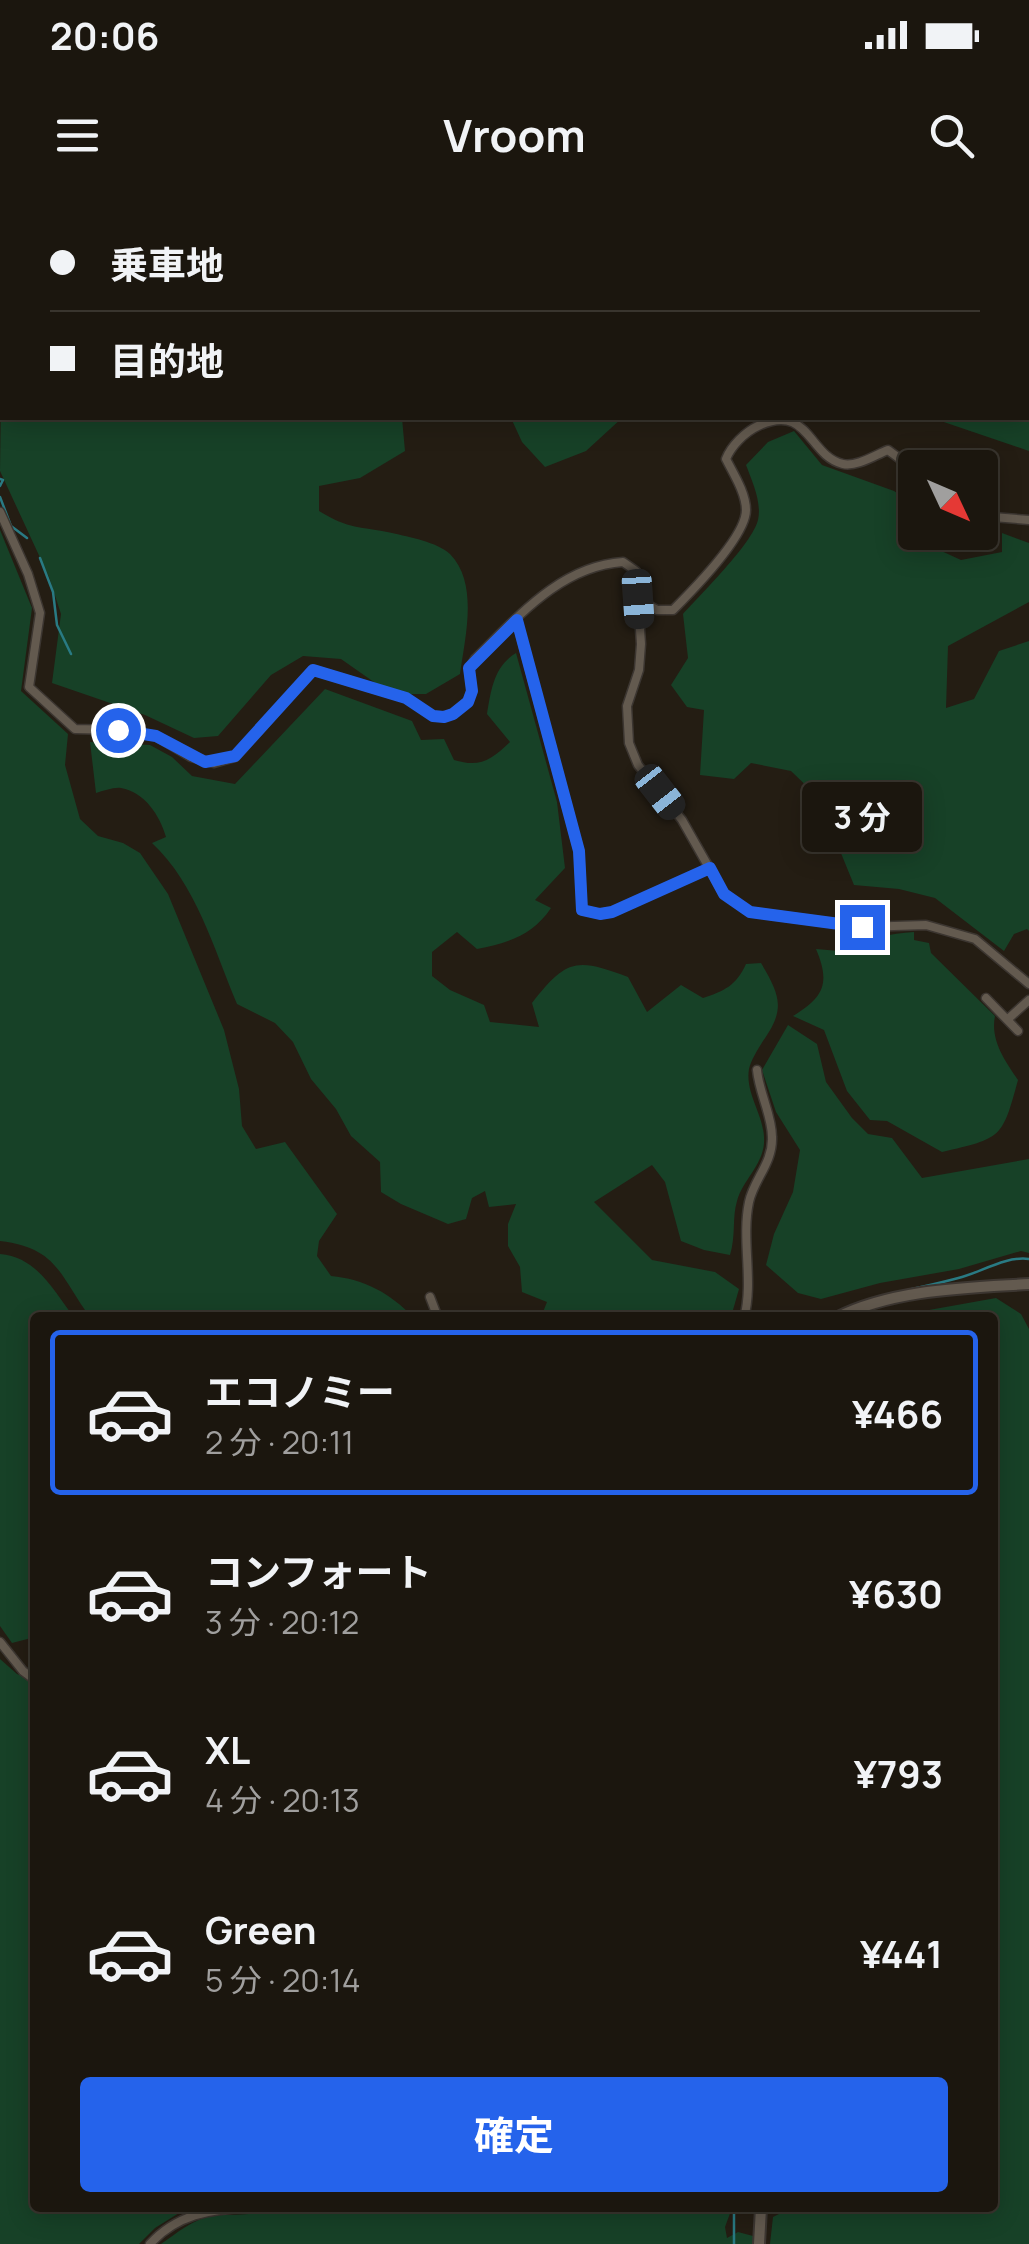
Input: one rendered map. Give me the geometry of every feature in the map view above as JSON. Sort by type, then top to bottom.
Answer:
[{"type":"main road","points":[[847,1312],[931,1292],[1029,1284]]},
{"type":"main road","points":[[759,2244],[761,2212]]},
{"type":"street","points":[[638,599],[657,610],[672,610],[725,550],[746,513],[746,503],[726,459],[727,453],[750,430],[768,421],[801,425],[832,459],[843,464],[888,450],[898,457]]},
{"type":"street","points":[[0,512],[28,574],[40,613],[29,687],[75,729],[156,736],[205,762],[235,756],[313,670],[406,698],[433,716],[453,714],[468,702],[472,691],[469,668],[475,659],[556,585],[592,567],[623,562],[636,572],[641,644],[639,670],[628,706],[629,743],[638,765],[682,820],[724,894],[750,912],[862,927],[926,925],[975,939],[1029,984]]},
{"type":"street","points":[[998,517],[1029,520]]},
{"type":"street","points":[[517,620],[579,851],[582,910],[612,912],[710,868]]},
{"type":"street","points":[[986,998],[1018,1031]]},
{"type":"street","points":[[1008,1019],[1029,1000]]},
{"type":"street","points":[[745,1312],[749,1202],[766,1167],[773,1136],[757,1070]]},
{"type":"street","points":[[430,1297],[436,1312]]},
{"type":"street","points":[[0,1642],[30,1675]]},
{"type":"street","points":[[150,2244],[171,2226],[205,2212]]},
{"type":"green space","points":[[1,420],[402,420],[405,451],[360,478],[319,486],[319,511],[347,524],[422,540],[450,554],[459,566],[467,595],[460,674],[426,694],[391,694],[341,659],[303,656],[271,675],[218,736],[194,738],[145,715],[52,683],[61,614],[49,577],[0,471]]},
{"type":"green space","points":[[512,420],[620,420],[586,451],[545,467],[522,442]]},
{"type":"green space","points":[[938,420],[1029,420],[1029,451]]},
{"type":"green space","points":[[794,431],[822,465],[898,494],[898,550],[939,550],[961,560],[1002,552],[1002,533],[1029,543],[1029,602],[948,646],[946,708],[974,699],[999,651],[1029,641],[1029,931],[1014,934],[1004,951],[935,898],[899,889],[854,885],[818,797],[791,771],[751,763],[734,779],[700,775],[704,710],[687,707],[671,685],[688,658],[683,614],[754,530],[759,506],[746,465],[768,442]]},
{"type":"green space","points":[[0,530],[32,608],[21,691],[68,734],[65,765],[80,819],[98,836],[140,853],[168,894],[224,1030],[239,1089],[242,1126],[256,1149],[285,1142],[337,1214],[319,1241],[317,1256],[331,1276],[376,1289],[407,1312],[87,1312],[46,1257],[0,1241]]},
{"type":"green space","points":[[516,653],[557,802],[565,868],[535,900],[551,908],[536,925],[509,941],[477,949],[457,932],[432,952],[432,976],[450,990],[484,1005],[490,1022],[539,1027],[532,1003],[555,977],[574,966],[596,967],[628,977],[647,1012],[681,985],[703,998],[729,987],[746,964],[761,963],[778,1002],[775,1020],[755,1055],[748,1078],[763,1128],[764,1146],[737,1201],[730,1255],[681,1241],[665,1182],[652,1165],[594,1202],[652,1260],[715,1272],[739,1289],[732,1312],[543,1312],[547,1302],[522,1292],[520,1267],[508,1246],[508,1224],[516,1204],[489,1207],[485,1191],[472,1198],[466,1219],[448,1224],[381,1192],[380,1162],[351,1136],[336,1109],[311,1079],[293,1042],[275,1023],[237,1004],[192,897],[152,843],[166,837],[155,813],[130,790],[115,788],[96,793],[90,742],[150,745],[172,757],[192,776],[235,784],[325,689],[412,721],[421,740],[444,739],[454,760],[485,761],[510,742],[487,714],[498,672]]},
{"type":"green space","points":[[914,932],[914,940],[929,943],[931,953],[995,1016],[997,1042],[1018,1080],[1008,1114],[996,1133],[977,1143],[942,1152],[887,1121],[870,1120],[847,1091],[824,1030],[793,1016],[812,1002],[822,988],[823,971],[816,949],[839,951],[846,942]]},
{"type":"green space","points":[[788,1025],[817,1044],[826,1082],[852,1118],[868,1134],[892,1138],[922,1178],[1029,1159],[1029,1253],[1021,1251],[959,1269],[880,1283],[821,1299],[798,1293],[766,1265],[774,1234],[793,1192],[800,1150],[776,1112],[762,1070]]},
{"type":"green space","points":[[0,1254],[13,1256],[34,1268],[70,1312],[30,1312],[30,1638],[12,1643],[0,1626]]},
{"type":"green space","points":[[996,1298],[1021,1314],[1029,1329],[1029,2244],[770,2244],[773,2217],[783,2212],[998,2212],[998,1312],[918,1312]]},
{"type":"green space","points":[[0,1659],[17,1674],[30,1679],[30,2212],[181,2212],[139,2244],[0,2244]]},
{"type":"green space","points":[[731,2212],[725,2227],[727,2238],[738,2232],[753,2236],[754,2244],[161,2244],[206,2218],[249,2214]]},
{"type":"waterway","points":[[0,479],[0,486]]},
{"type":"waterway","points":[[0,497],[11,526],[27,538]]},
{"type":"waterway","points":[[40,558],[53,592],[57,625],[71,654]]},
{"type":"waterway","points":[[838,1312],[1003,1262],[1029,1259]]},
{"type":"waterway","points":[[734,2212],[734,2244]]},
{"type":"route","points":[[118,730],[156,736],[205,762],[235,756],[313,670],[406,698],[433,716],[444,717],[468,702],[472,691],[469,668],[517,620],[579,851],[582,910],[612,912],[710,868],[724,894],[750,912],[862,927]]}]
